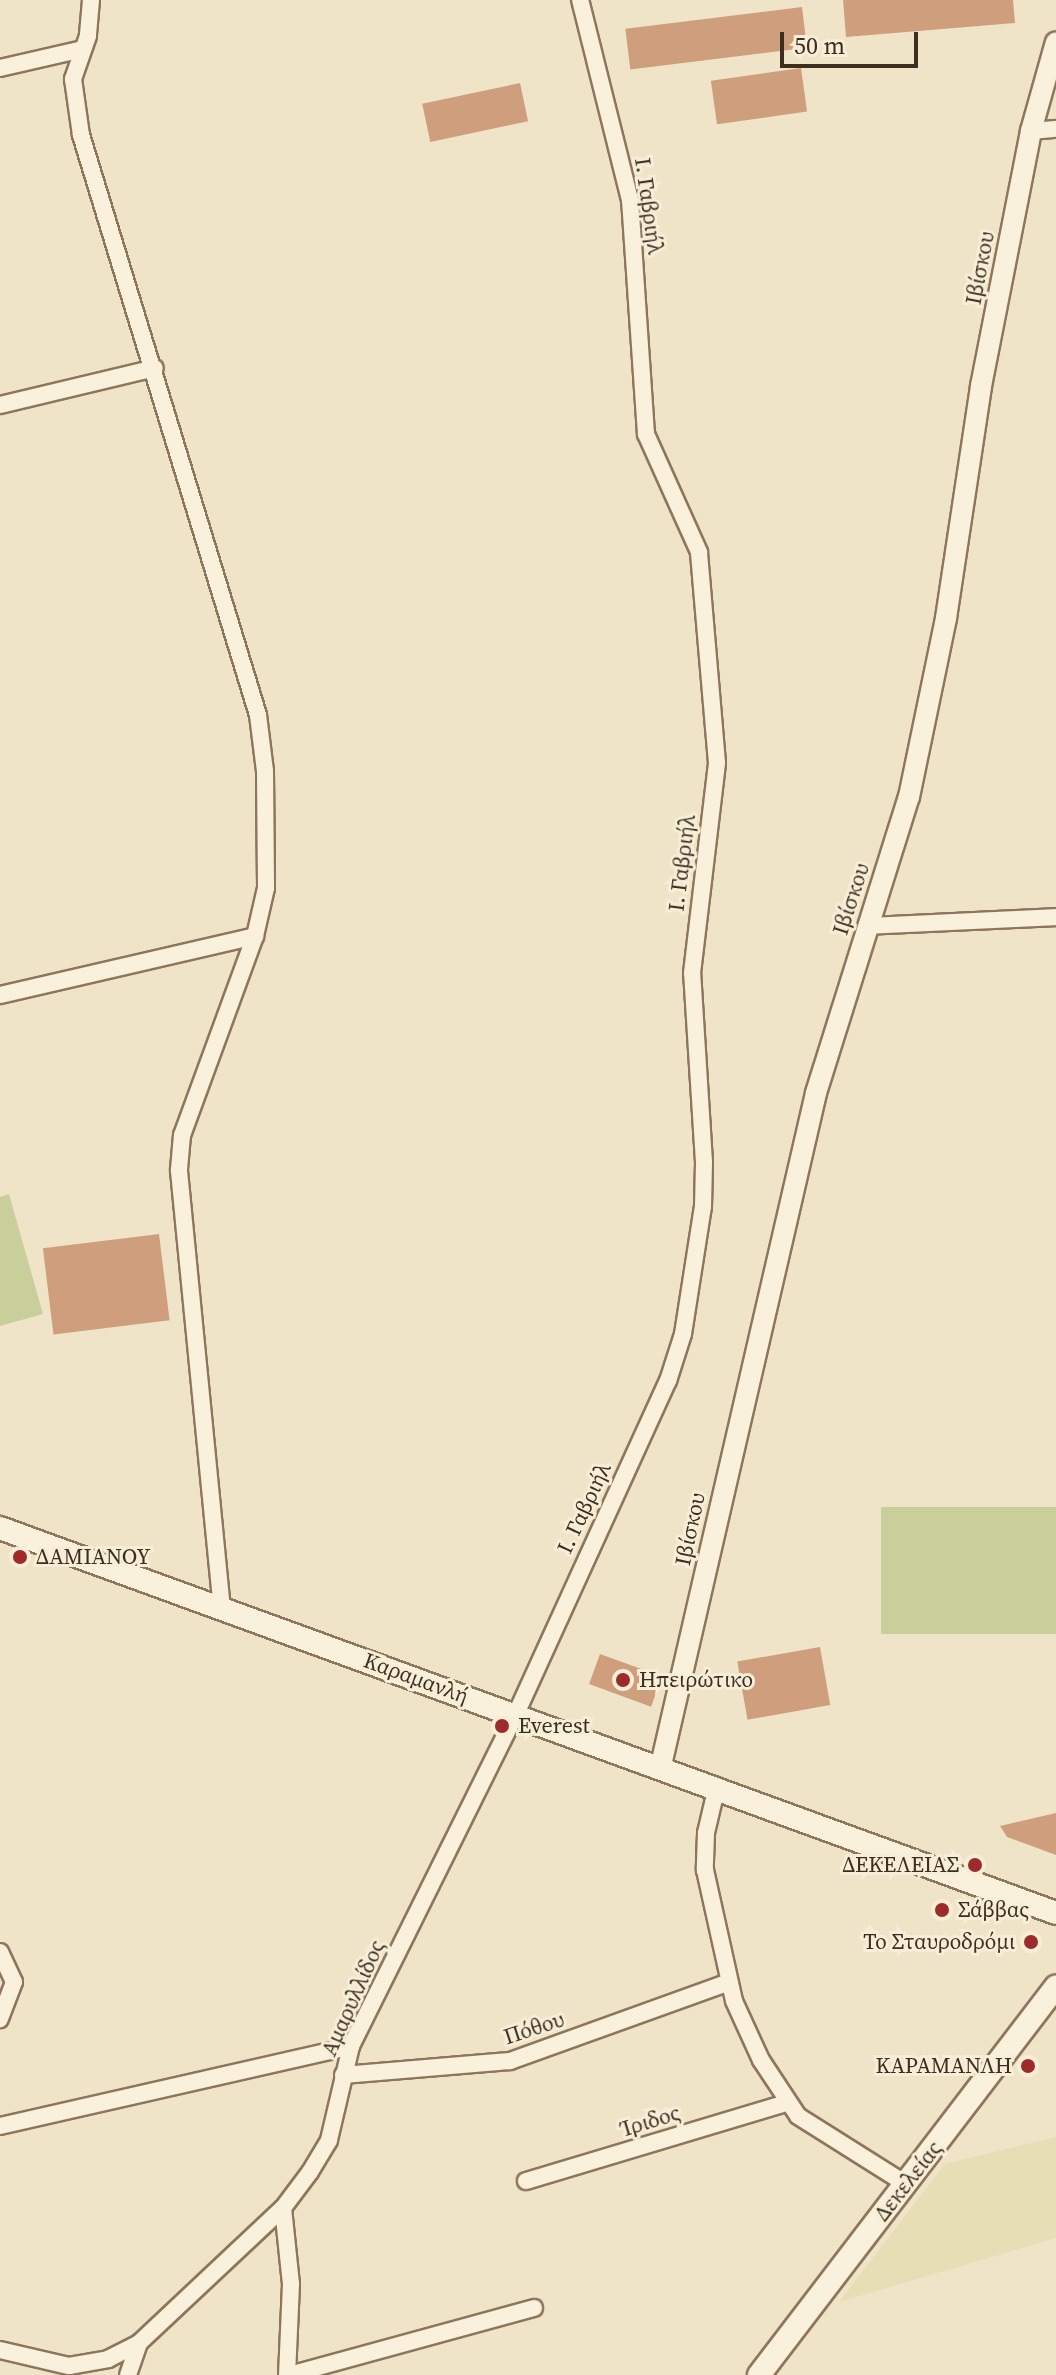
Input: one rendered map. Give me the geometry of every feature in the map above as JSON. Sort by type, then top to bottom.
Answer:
[{"type":"main road","name":"Καραμανλή","points":[[0,1528],[661,1765],[1056,1913]]},
{"type":"main road","name":"Δεκελείας","points":[[759,2375],[1056,1986]]},
{"type":"street","points":[[91,0],[83,49],[73,79],[81,135],[155,368],[196,522],[258,715],[268,813],[266,888],[255,936],[182,1135],[179,1171],[222,1608]]},
{"type":"street","name":"Ι. Γαβριήλ","points":[[516,1714],[668,1381],[683,1334],[703,1207],[703,1104],[692,973],[717,763],[699,552],[646,434],[630,200],[580,0]]},
{"type":"street","name":"Ιβίσκου","points":[[661,1765],[816,1093],[909,797],[1031,131],[1056,42]]},
{"type":"street","points":[[0,68],[83,49]]},
{"type":"street","points":[[1031,131],[1056,129]]},
{"type":"street","points":[[0,405],[155,368]]},
{"type":"street","points":[[867,926],[1056,917]]},
{"type":"street","points":[[0,995],[255,936]]},
{"type":"street","name":"Αμαρυλλίδος","points":[[0,2350],[69,2366],[108,2359],[139,2343],[283,2208],[329,2140],[351,2046],[516,1714]]},
{"type":"street","points":[[717,1786],[704,1861],[729,1982],[761,2060],[786,2103],[813,2127],[906,2184]]},
{"type":"street","points":[[0,1952],[14,1982],[0,2019]]},
{"type":"street","name":"Πόθου","points":[[343,2075],[510,2061],[729,1982]]},
{"type":"street","points":[[0,2126],[351,2046]]},
{"type":"street","name":"Ίριδος","points":[[526,2181],[786,2103]]},
{"type":"street","points":[[283,2208],[291,2284],[288,2375],[534,2308]]},
{"type":"street","points":[[128,2375],[139,2343]]},
{"type":"shaded area","points":[[1056,2137],[1056,2238],[839,2302],[945,2164]]},
{"type":"green space","points":[[9,1194],[43,1314],[0,1326],[0,1197]]},
{"type":"green space","points":[[881,1507],[1056,1507],[1056,1634],[881,1634]]},
{"type":"building","points":[[843,0],[1013,0],[1015,23],[846,37]]},
{"type":"building","points":[[802,7],[807,48],[630,69],[625,29]]},
{"type":"building","points":[[801,68],[807,112],[717,124],[711,81]]},
{"type":"building","points":[[520,83],[528,121],[430,142],[422,104]]},
{"type":"building","points":[[159,1234],[170,1320],[53,1335],[43,1248]]},
{"type":"building","points":[[820,1647],[830,1705],[748,1720],[737,1662]]},
{"type":"building","points":[[600,1654],[662,1677],[651,1707],[589,1684]]},
{"type":"building","points":[[1056,1813],[1056,1855],[1007,1837],[1000,1826]]},
{"type":"place","name":"ΔΑΜΙΑΝΟΥ","points":[[20,1557]]},
{"type":"place","name":"Ηπειρώτικο","points":[[623,1680]]},
{"type":"place","name":"Everest","points":[[502,1726]]},
{"type":"place","name":"ΔΕΚΕΛΕΙΑΣ","points":[[975,1865]]},
{"type":"place","name":"Σάββας","points":[[942,1910]]},
{"type":"place","name":"Το Σταυροδρόμι","points":[[1031,1942]]},
{"type":"place","name":"ΚΑΡΑΜΑΝΛΗ","points":[[1028,2066]]}]
